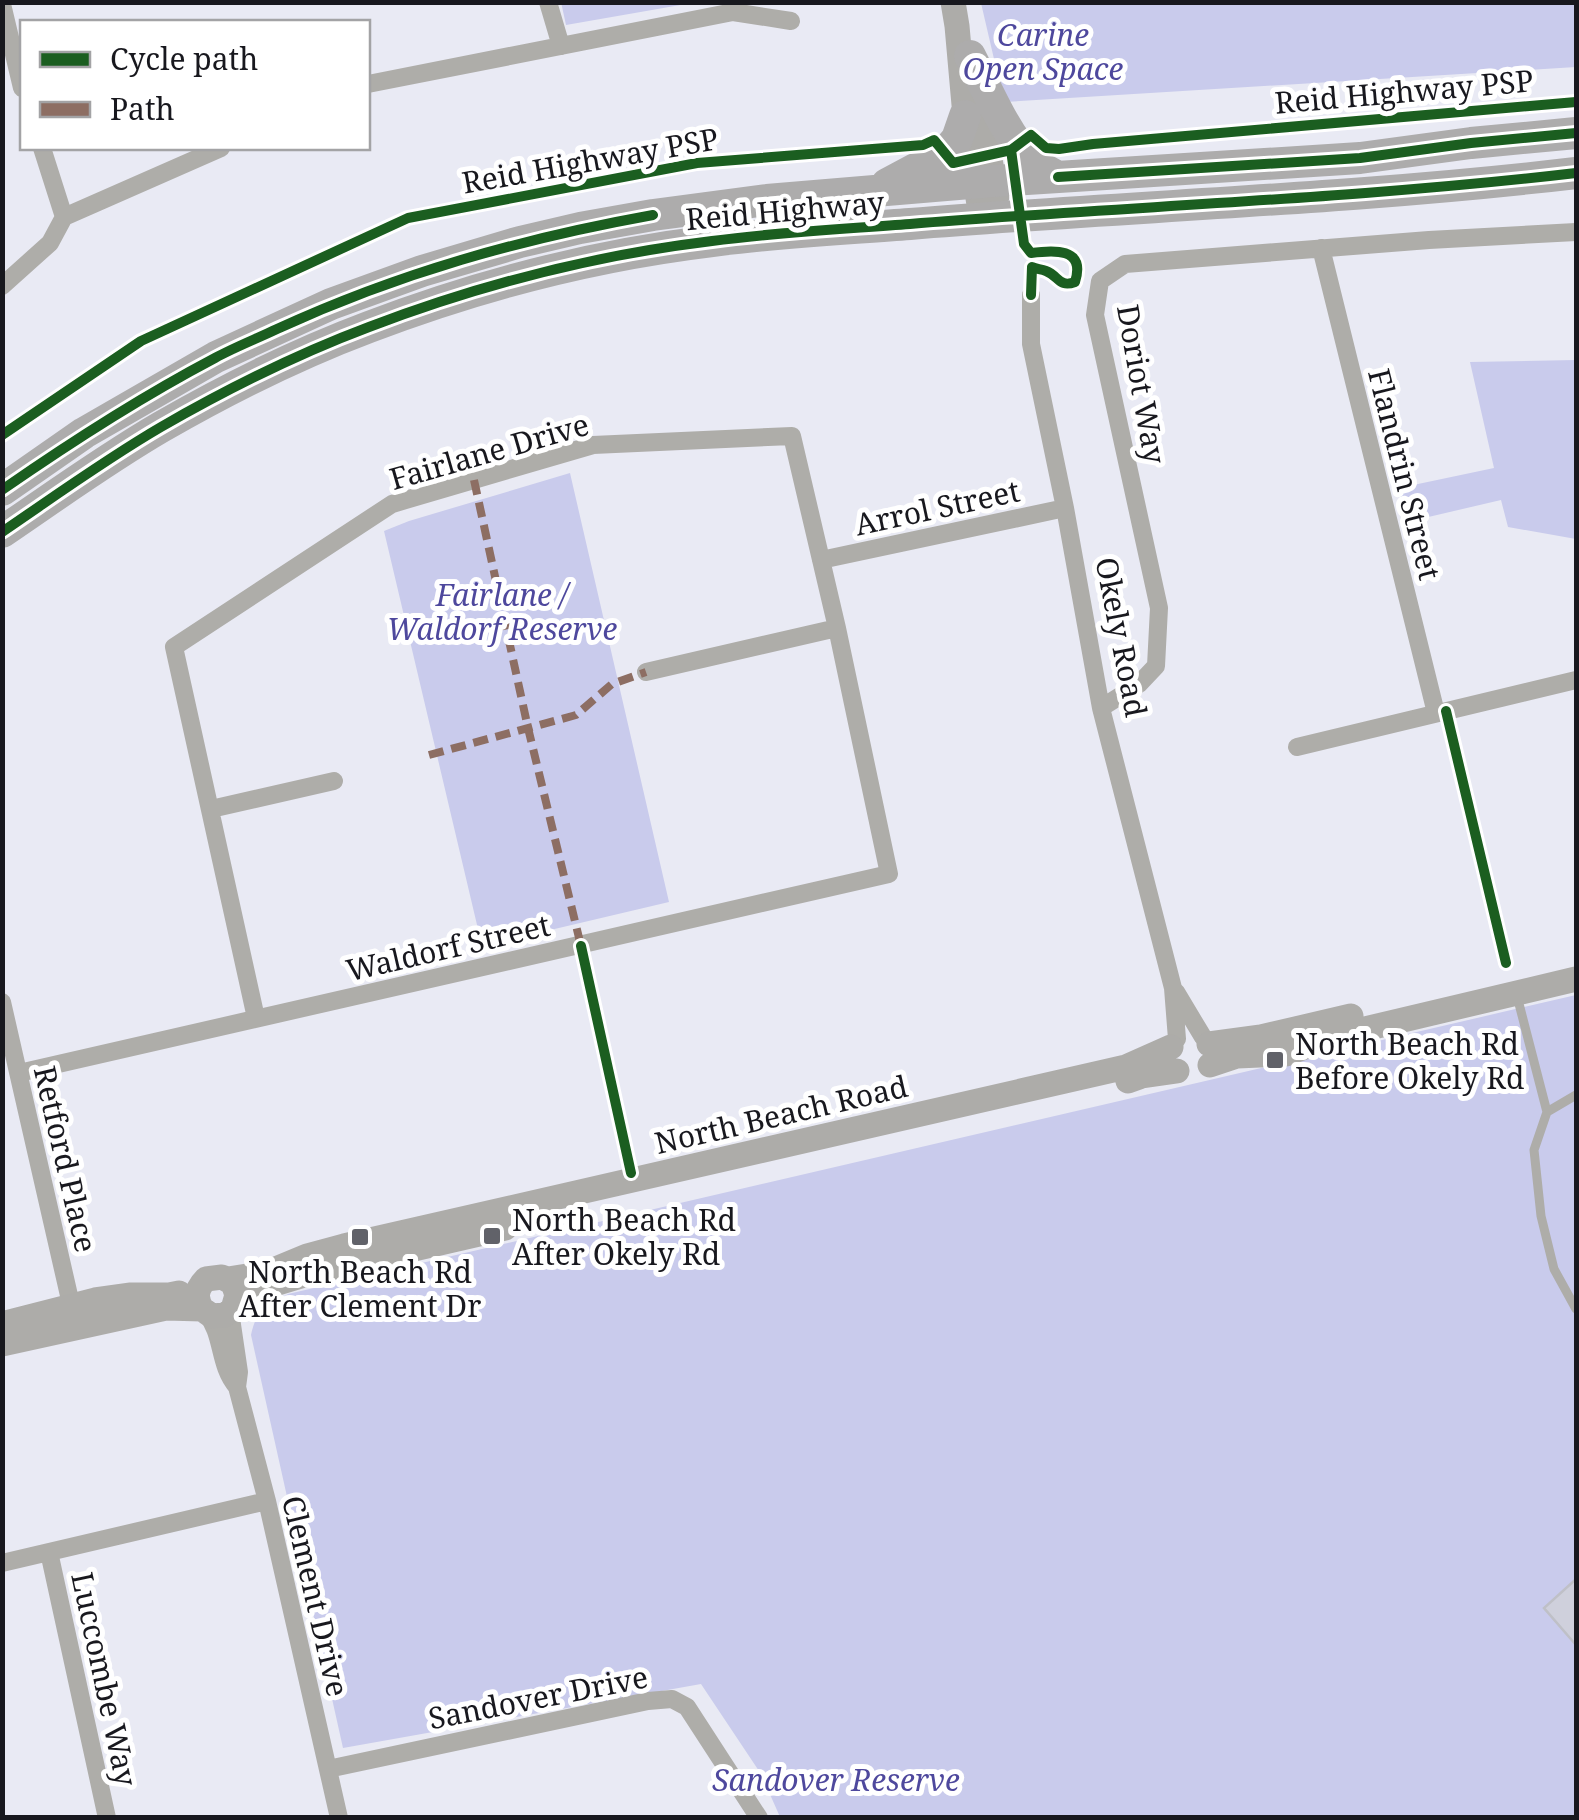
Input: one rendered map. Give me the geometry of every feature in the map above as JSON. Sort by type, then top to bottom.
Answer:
[{"type":"highway","points":[[960,28],[996,106],[1019,144],[1032,161],[1058,177]]},
{"type":"highway","points":[[874,191],[945,153],[958,138],[965,116]]},
{"type":"highway","name":"Reid Highway","points":[[2,490],[84,433],[216,357],[332,304],[422,271],[520,242],[652,215],[767,200],[1360,158],[1471,142],[1576,133]]},
{"type":"highway","name":"Reid Highway","points":[[2,532],[105,462],[227,392],[342,338],[538,274],[650,250],[756,236],[1427,188],[1576,173]]},
{"type":"main road","points":[[960,28],[965,116],[985,182]]},
{"type":"main road","points":[[960,28],[991,217]]},
{"type":"main road","name":"North Beach Road","points":[[2,1324],[217,1300],[266,1272],[344,1246],[1576,963]]},
{"type":"main road","name":"North Beach Road","points":[[1191,1051],[1237,1056],[1286,1054],[1331,1037],[1576,980]]},
{"type":"main road","name":"North Beach Road","points":[[2,1344],[74,1317]]},
{"type":"street","points":[[548,2],[561,46]]},
{"type":"street","points":[[2,4],[20,80]]},
{"type":"street","points":[[370,84],[733,12],[791,21]]},
{"type":"street","points":[[43,150],[64,218]]},
{"type":"street","points":[[2,286],[50,243],[64,218],[216,150]]},
{"type":"street","name":"Doriot Way","points":[[1101,708],[1140,684],[1156,666],[1159,608],[1096,314],[1100,280],[1126,264],[1576,232]]},
{"type":"street","name":"Flandrin Street","points":[[1321,248],[1436,713]]},
{"type":"street","name":"Okely Road","points":[[1032,295],[1031,344],[1101,708],[1191,1051]]},
{"type":"street","name":"Fairlane Drive","points":[[256,1018],[174,647],[392,504],[593,445],[792,436],[889,874]]},
{"type":"street","name":"Arrol Street","points":[[821,560],[1064,508]]},
{"type":"street","points":[[646,672],[837,628]]},
{"type":"street","points":[[1297,747],[1576,680]]},
{"type":"street","points":[[212,810],[334,781]]},
{"type":"street","name":"Waldorf Street","points":[[19,1073],[889,874]]},
{"type":"street","name":"Retford Place","points":[[2,1002],[74,1317]]},
{"type":"street","name":"Clement Drive","points":[[217,1300],[239,1372],[237,1387],[339,1818]]},
{"type":"street","points":[[2,1563],[267,1501]]},
{"type":"street","name":"Luccombe Way","points":[[49,1552],[107,1818]]},
{"type":"street","name":"Sandover Drive","points":[[328,1769],[648,1700],[672,1699],[687,1707],[759,1818]]},
{"type":"lane","points":[[1516,994],[1548,1112],[1534,1150],[1541,1216],[1554,1270],[1576,1309]]},
{"type":"lane","points":[[1548,1112],[1576,1095]]},
{"type":"green space","points":[[561,2],[692,2],[692,3],[566,25]]},
{"type":"green space","name":"Carine Open Space","points":[[981,3],[1576,3],[1576,67],[1004,102]]},
{"type":"green space","points":[[1576,360],[1576,539],[1508,527],[1501,500],[1407,522],[1399,488],[1494,468],[1470,362]]},
{"type":"green space","name":"Fairlane / Waldorf Reserve","points":[[570,473],[669,902],[482,946],[384,531]]},
{"type":"green space","name":"Sandover Reserve","points":[[1576,995],[1576,1817],[780,1817],[761,1774],[701,1684],[343,1748],[251,1335],[259,1314],[274,1302],[288,1294]]},
{"type":"building","points":[[1576,1579],[1576,1645],[1544,1608]]},
{"type":"marked path","points":[[474,480],[581,946]]},
{"type":"marked path","points":[[429,755],[576,715],[612,684],[646,672]]},
{"type":"cycle path","name":"Reid Highway PSP","points":[[2,435],[141,341],[408,218],[697,163],[923,145],[934,140],[953,163],[1011,150],[1031,135],[1046,148],[1059,149],[1576,102]]},
{"type":"cycle path","points":[[1058,177],[1360,158],[1576,133]]},
{"type":"cycle path","points":[[1011,150],[1024,244],[1031,253],[1065,253],[1076,262],[1075,282],[1066,284],[1032,267],[1031,295]]},
{"type":"cycle path","points":[[2,532],[141,439],[289,360],[453,298],[582,263],[668,247],[786,233],[1327,196],[1576,173]]},
{"type":"cycle path","points":[[2,490],[187,373],[323,309],[461,260],[653,215]]},
{"type":"cycle path","points":[[1446,711],[1506,963]]},
{"type":"cycle path","points":[[581,946],[631,1173]]},
{"type":"place","name":"North Beach Rd Before Okely Rd","points":[[1275,1060]]},
{"type":"place","name":"North Beach Rd After Okely Rd","points":[[492,1236]]},
{"type":"place","name":"North Beach Rd After Clement Dr","points":[[360,1237]]}]
